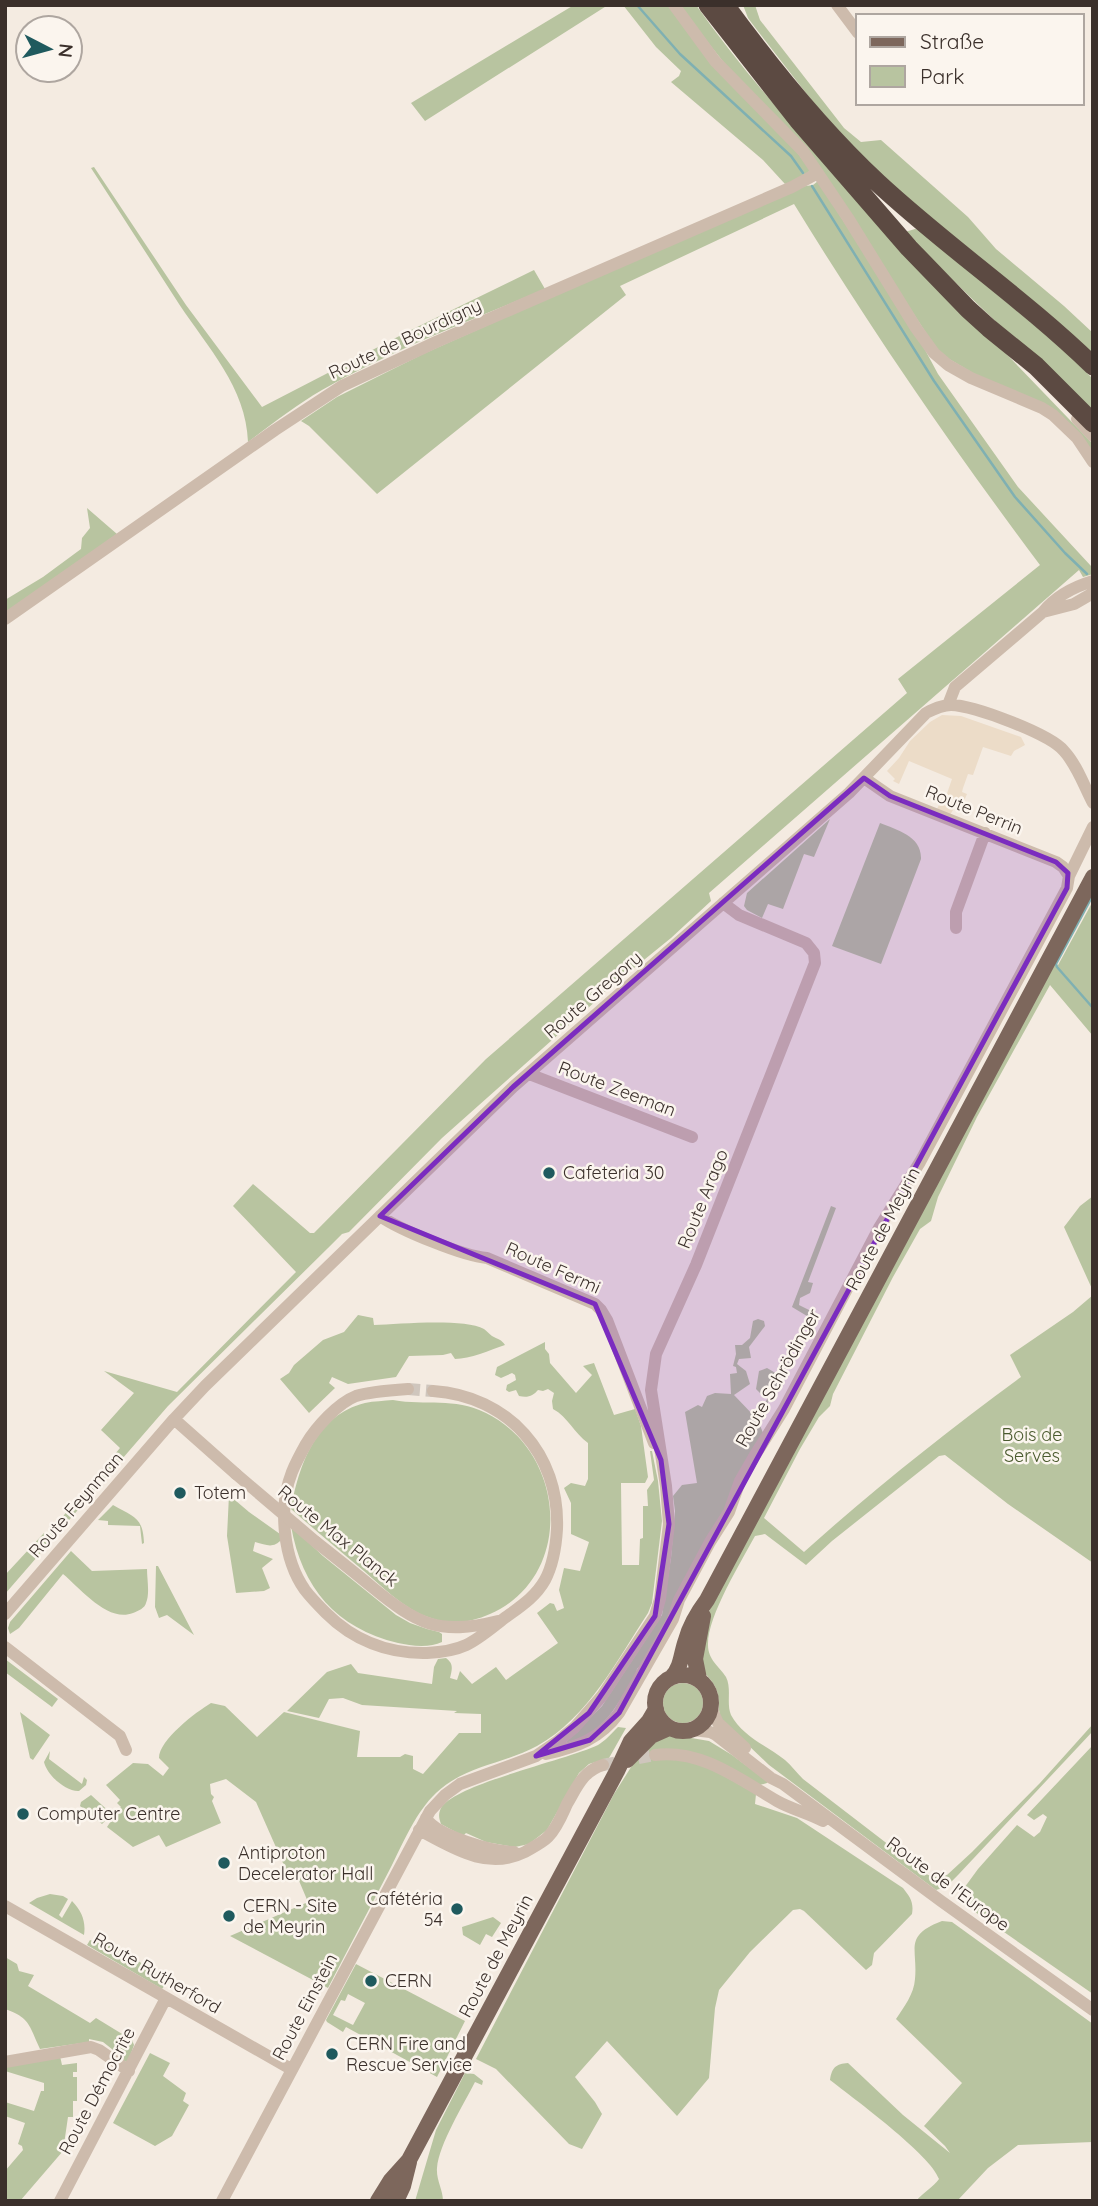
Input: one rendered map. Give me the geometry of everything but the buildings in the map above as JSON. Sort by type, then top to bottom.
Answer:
[{"type":"highway","points":[[708,5],[798,120],[909,248],[989,328],[1036,366],[1093,423]]},
{"type":"highway","points":[[725,5],[750,39],[832,136],[878,184],[1025,304],[1093,366]]},
{"type":"highway","points":[[739,5],[750,39]]},
{"type":"main road","name":"Route de Meyrin","points":[[673,1677],[679,1668],[692,1624],[1093,877]]},
{"type":"main road","name":"Route de Meyrin","points":[[699,1679],[696,1645],[707,1600]]},
{"type":"main road","points":[[685,1675],[699,1679],[711,1699],[711,1708],[705,1721],[693,1730],[678,1731],[669,1728],[656,1709],[657,1692],[673,1677],[685,1675]]},
{"type":"main road","name":"Route de Meyrin","points":[[396,2201],[403,2186],[409,2160],[610,1768],[656,1709]]},
{"type":"main road","name":"Route de Meyrin","points":[[610,1768],[651,1736],[669,1728]]},
{"type":"main road","name":"Route de Meyrin","points":[[378,2201],[391,2180],[409,2160]]},
{"type":"street","points":[[674,5],[715,61],[803,151],[934,353],[948,365],[971,378],[1053,415],[1077,438],[1093,462]]},
{"type":"street","points":[[837,5],[856,30]]},
{"type":"street","name":"Route de Bourdigny","points":[[5,619],[342,386],[436,342],[792,187],[818,173]]},
{"type":"street","points":[[989,328],[1093,436]]},
{"type":"street","name":"Route Gregory","points":[[174,1419],[529,1074],[849,793],[926,713],[948,705],[955,687],[1043,612],[1050,603],[1093,579]]},
{"type":"street","name":"Route Gregory","points":[[1043,612],[1074,604],[1093,593]]},
{"type":"street","points":[[948,705],[964,707],[1027,728],[1054,742],[1070,758],[1093,803]]},
{"type":"street","name":"Route Perrin","points":[[864,778],[890,796],[1056,862],[1063,866],[1069,876]]},
{"type":"street","name":"Route Schrödinger","points":[[536,1756],[590,1741],[604,1732],[620,1713],[673,1619],[705,1551],[729,1512],[740,1481],[784,1409],[878,1228],[920,1162],[1067,888],[1069,876],[1093,827]]},
{"type":"street","points":[[956,928],[956,912],[985,833]]},
{"type":"street","name":"Route Arago","points":[[661,1460],[651,1390],[656,1354],[696,1265],[814,970],[815,956],[806,943],[739,915],[723,903]]},
{"type":"street","name":"Route Zeeman","points":[[529,1074],[692,1137]]},
{"type":"street","name":"Route Fermi","points":[[380,1216],[396,1226],[470,1255],[487,1258],[595,1304],[607,1320],[661,1460]]},
{"type":"street","points":[[408,1390],[355,1396],[318,1426],[291,1474],[285,1510],[287,1544],[296,1574],[311,1598],[346,1632],[393,1650],[428,1653],[464,1648],[526,1602],[539,1589],[549,1569],[557,1540],[555,1493],[545,1464],[532,1441],[509,1421],[478,1401],[464,1395],[433,1391]]},
{"type":"street","name":"Route Max Planck","points":[[174,1419],[316,1542],[402,1611],[420,1621],[451,1628],[503,1619]]},
{"type":"street","name":"Route Feynman","points":[[5,1614],[174,1419]]},
{"type":"street","points":[[536,1756],[558,1741],[589,1713],[654,1616],[660,1599],[669,1524],[661,1460]]},
{"type":"street","points":[[5,1647],[120,1736],[127,1750]]},
{"type":"street","name":"Route de l'Europe","points":[[711,1708],[718,1723],[783,1784],[1093,2010]]},
{"type":"street","name":"Route de l'Europe","points":[[693,1730],[716,1735],[771,1778],[783,1784]]},
{"type":"street","points":[[655,1755],[673,1753],[695,1757],[779,1802],[808,1813],[854,1837]]},
{"type":"street","name":"Route Einstein","points":[[222,2201],[419,1830],[436,1803],[453,1788],[536,1756]]},
{"type":"street","points":[[419,1830],[462,1853],[479,1858],[504,1859],[528,1850],[549,1836],[585,1775],[610,1768]]},
{"type":"street","points":[[766,1793],[776,1793],[783,1784]]},
{"type":"street","points":[[426,1818],[430,1824],[447,1833],[489,1849],[509,1852],[528,1850]]},
{"type":"street","name":"Route Rutherford","points":[[5,1906],[291,2069]]},
{"type":"street","name":"Route Démocrite","points":[[60,2201],[166,1998]]},
{"type":"street","points":[[5,2062],[91,2047],[129,2071]]},
{"type":"highlighted area","points":[[864,778],[890,796],[1056,862],[1068,873],[1067,888],[619,1713],[590,1740],[536,1756],[589,1713],[655,1616],[669,1524],[661,1460],[595,1304],[380,1216],[513,1087]]},
{"type":"green space","points":[[574,5],[608,5],[425,121],[411,103]]},
{"type":"green space","points":[[623,5],[670,5],[789,141],[810,170],[804,178],[785,184],[763,160],[671,82],[681,71],[656,47]]},
{"type":"green space","points":[[678,5],[696,5],[786,118],[909,252],[1093,444],[1093,455],[1081,437],[939,353],[834,191],[745,89]]},
{"type":"green space","points":[[743,5],[755,5],[760,20],[844,128],[861,142],[881,140],[968,217],[996,249],[1093,333],[1093,357],[884,179],[827,120],[748,18]]},
{"type":"green space","points":[[94,167],[186,305],[262,407],[534,270],[545,289],[376,361],[303,402],[248,442],[240,403],[224,369],[91,168]]},
{"type":"green space","points":[[818,181],[938,374],[1018,487],[1091,566],[1093,574],[1083,577],[1079,570],[709,893],[711,901],[671,938],[618,981],[614,981],[608,990],[442,1138],[349,1232],[342,1234],[168,1406],[5,1594],[5,1575],[44,1533],[49,1533],[120,1448],[101,1430],[134,1393],[104,1371],[177,1392],[296,1272],[233,1206],[253,1184],[310,1233],[314,1233],[486,1059],[907,693],[898,679],[1040,565],[913,388],[794,204],[620,286],[626,295],[377,494],[301,421],[337,397],[423,354],[799,187],[813,185]]},
{"type":"green space","points":[[921,230],[1064,350],[1093,379],[1093,415],[905,232]]},
{"type":"green space","points":[[87,508],[117,534],[5,614],[5,600],[81,549],[82,538],[90,528]]},
{"type":"green space","points":[[830,819],[814,857],[804,854],[783,909],[768,904],[762,918],[747,910],[744,906],[747,893]]},
{"type":"green space","points":[[880,823],[913,839],[921,859],[881,964],[832,946]]},
{"type":"green space","name":"Bois de Serves","points":[[1093,901],[1093,1036],[1050,985],[977,1117],[938,1197],[931,1221],[920,1229],[893,1277],[833,1394],[830,1406],[819,1417],[800,1449],[764,1518],[804,1552],[911,1462],[1021,1377],[1010,1355],[1093,1295],[1093,1563],[1008,1504],[945,1455],[939,1456],[806,1565],[765,1534],[755,1536],[726,1590],[709,1633],[710,1655],[726,1677],[731,1715],[742,1729],[785,1760],[803,1779],[928,1875],[947,1875],[1040,1783],[1093,1724],[1093,1731],[958,1875],[946,1887],[936,1890],[769,1765],[722,1720],[716,1687],[700,1666],[706,1620],[1054,963],[1057,967]]},
{"type":"green space","points":[[1093,1196],[1093,1291],[1064,1227],[1080,1206]]},
{"type":"green space","points":[[831,1206],[836,1208],[808,1282],[813,1283],[810,1293],[800,1298],[799,1305],[815,1313],[812,1319],[792,1307]]},
{"type":"green space","points":[[358,1315],[373,1318],[374,1325],[431,1322],[475,1326],[484,1329],[505,1345],[461,1359],[455,1359],[451,1353],[409,1356],[396,1377],[348,1384],[332,1377],[329,1383],[335,1388],[309,1413],[280,1379],[323,1340],[344,1332]]},
{"type":"green space","points":[[753,1321],[764,1321],[765,1326],[749,1347],[751,1358],[739,1359],[737,1364],[746,1371],[750,1384],[734,1395],[756,1418],[769,1396],[762,1395],[756,1389],[759,1371],[767,1368],[779,1375],[789,1360],[791,1361],[758,1420],[763,1433],[730,1504],[645,1661],[600,1726],[579,1739],[565,1743],[602,1706],[662,1615],[671,1558],[675,1511],[673,1496],[682,1485],[697,1483],[685,1412],[698,1405],[702,1407],[707,1396],[715,1393],[731,1394],[730,1374],[737,1373],[736,1367],[733,1366],[735,1345],[742,1345],[750,1338]]},
{"type":"green space","points":[[545,1342],[550,1363],[576,1393],[592,1375],[583,1366],[594,1363],[614,1415],[635,1409],[641,1426],[648,1477],[645,1483],[621,1483],[622,1565],[639,1565],[640,1539],[643,1538],[643,1506],[648,1506],[647,1490],[654,1480],[652,1451],[662,1521],[652,1603],[613,1668],[572,1720],[537,1746],[472,1771],[447,1784],[422,1809],[328,1988],[230,1936],[308,1902],[297,1876],[290,1879],[256,1802],[226,1779],[210,1784],[214,1797],[212,1801],[221,1823],[166,1847],[159,1835],[133,1847],[107,1827],[111,1821],[108,1818],[102,1824],[80,1806],[81,1802],[91,1795],[113,1815],[121,1807],[117,1803],[120,1800],[106,1785],[133,1763],[148,1764],[163,1776],[169,1768],[159,1758],[165,1743],[188,1720],[211,1703],[225,1706],[257,1737],[284,1712],[360,1731],[357,1757],[400,1757],[405,1754],[413,1756],[413,1769],[423,1774],[459,1733],[481,1733],[481,1714],[362,1705],[343,1698],[329,1699],[319,1718],[287,1711],[327,1672],[351,1664],[358,1673],[432,1684],[438,1659],[446,1658],[452,1669],[450,1678],[457,1680],[460,1671],[472,1684],[496,1667],[506,1680],[558,1643],[537,1613],[550,1603],[554,1604],[557,1611],[564,1608],[559,1590],[564,1568],[580,1571],[589,1542],[571,1534],[571,1503],[564,1488],[571,1483],[585,1486],[588,1479],[588,1443],[553,1409],[554,1393],[548,1389],[538,1390],[530,1396],[519,1396],[516,1390],[506,1390],[507,1385],[516,1380],[515,1375],[512,1373],[501,1378],[495,1375],[497,1367]]},
{"type":"green space","points":[[393,1400],[451,1403],[486,1413],[513,1431],[532,1456],[545,1484],[550,1514],[548,1544],[537,1572],[518,1596],[490,1614],[469,1621],[448,1622],[414,1611],[291,1509],[305,1459],[322,1430],[348,1409],[365,1403]]},
{"type":"green space","points":[[229,1495],[280,1534],[282,1539],[273,1545],[255,1542],[253,1551],[273,1559],[262,1568],[270,1588],[264,1591],[236,1593],[227,1536]]},
{"type":"green space","points":[[113,1505],[136,1519],[142,1528],[144,1543],[142,1544],[140,1526],[108,1525],[108,1521],[98,1520]]},
{"type":"green space","points":[[291,1526],[323,1556],[396,1615],[410,1623],[439,1632],[442,1634],[442,1642],[426,1646],[398,1643],[376,1636],[340,1616],[313,1586],[296,1548]]},
{"type":"green space","points":[[71,1551],[92,1571],[147,1569],[148,1595],[144,1606],[133,1613],[114,1613],[95,1603],[63,1574],[19,1628],[10,1634],[10,1622]]},
{"type":"green space","points":[[156,1566],[194,1635],[167,1615],[159,1618],[155,1607]]},
{"type":"green space","points":[[5,1659],[58,1699],[52,1707],[5,1672]]},
{"type":"green space","points":[[683,1683],[697,1689],[703,1703],[697,1717],[683,1723],[669,1717],[663,1703],[669,1689]]},
{"type":"green space","points":[[20,1712],[50,1735],[33,1760],[30,1758]]},
{"type":"green space","points":[[618,1727],[626,1728],[609,1758],[589,1764],[579,1773],[547,1830],[529,1844],[515,1847],[486,1842],[466,1833],[463,1836],[441,1824],[440,1810],[450,1799],[489,1781],[598,1745]]},
{"type":"green space","points":[[668,1734],[709,1741],[732,1755],[767,1783],[760,1785],[708,1758],[682,1750],[653,1750],[708,1767],[756,1794],[755,1804],[797,1818],[903,1888],[911,1900],[912,1914],[874,1953],[872,1965],[866,1970],[804,1911],[793,1910],[750,1952],[719,1990],[709,2078],[677,2116],[607,2041],[575,2077],[602,2114],[582,2149],[569,2144],[496,2069],[476,2059],[614,1794],[640,1753]]},
{"type":"green space","points":[[1093,1745],[1093,1994],[968,1907],[959,1895],[1017,1825],[1034,1837],[1040,1832],[1047,1817],[1043,1814],[1034,1820],[1027,1815]]},
{"type":"green space","points":[[50,1751],[49,1759],[82,1784],[84,1777],[87,1780],[86,1785],[79,1791],[74,1791],[58,1782],[44,1762]]},
{"type":"green space","points":[[50,1894],[68,1899],[59,1915],[62,1918],[72,1901],[84,1921],[84,1935],[29,1903]]},
{"type":"green space","points":[[493,1917],[501,1923],[492,1937],[486,1934],[480,1945],[463,1935],[462,1927]]},
{"type":"green space","points":[[942,1921],[952,1922],[1093,2024],[1093,2142],[1018,2145],[988,2168],[957,2201],[916,2201],[939,2179],[933,2169],[890,2127],[830,2080],[835,2067],[848,2063],[903,2115],[950,2153],[924,2126],[962,2083],[896,2019],[913,1990],[917,1938],[922,1932]]},
{"type":"green space","points":[[99,1937],[169,1980],[162,1989],[87,1945],[90,1940],[97,1943]]},
{"type":"green space","points":[[5,1957],[17,1964],[19,1971],[34,1975],[28,1986],[90,2023],[96,2018],[132,2040],[134,2045],[128,2062],[103,2042],[89,2039],[89,2042],[40,2049],[25,2020],[5,2009]]},
{"type":"green space","points":[[356,1964],[465,2021],[437,2077],[346,2027],[343,2032],[326,2020]],"holes":[[[348,1994],[365,2003],[353,2025],[333,2015],[341,2000],[345,2001]]]},
{"type":"green space","points":[[150,2053],[170,2063],[163,2076],[186,2093],[183,2101],[189,2105],[172,2136],[155,2146],[113,2123]]},
{"type":"green space","points":[[60,2056],[62,2065],[77,2063],[77,2072],[73,2072],[73,2077],[77,2077],[77,2101],[73,2101],[73,2117],[68,2117],[63,2151],[20,2201],[5,2201],[5,2171],[23,2150],[18,2144],[25,2123],[5,2116],[5,2102],[34,2111],[41,2091],[44,2091],[44,2083],[5,2071],[5,2065]]},
{"type":"green space","points":[[465,2073],[474,2074],[483,2081],[482,2085],[475,2082],[442,2148],[437,2172],[443,2201],[415,2201],[436,2130]]},
{"type":"shaded area","points":[[942,715],[961,716],[1021,737],[1025,745],[1011,756],[983,747],[973,775],[968,774],[963,788],[962,792],[967,794],[964,801],[956,805],[950,815],[937,809],[939,805],[943,805],[952,779],[909,761],[899,784],[893,781],[895,779],[887,771],[910,741],[930,722]]},
{"type":"waterway","points":[[637,5],[680,54],[791,156],[803,173]]},
{"type":"waterway","points":[[812,186],[934,381],[1015,497],[1087,574]]},
{"type":"waterway","points":[[1093,895],[1056,964],[1093,1008]]},
{"type":"tunnel","points":[[408,1389],[433,1391]]},
{"type":"tunnel","points":[[603,1765],[655,1755]]},
{"type":"place","name":"Cafeteria 30","points":[[549,1173]]},
{"type":"place","name":"Totem","points":[[180,1493]]},
{"type":"place","name":"Computer Centre","points":[[23,1814]]},
{"type":"place","name":"Antiproton Decelerator Hall","points":[[224,1863]]},
{"type":"place","name":"Cafétéria 54","points":[[457,1909]]},
{"type":"place","name":"CERN - Site de Meyrin","points":[[229,1916]]},
{"type":"place","name":"CERN","points":[[371,1981]]},
{"type":"place","name":"CERN Fire and Rescue Service","points":[[332,2054]]}]
